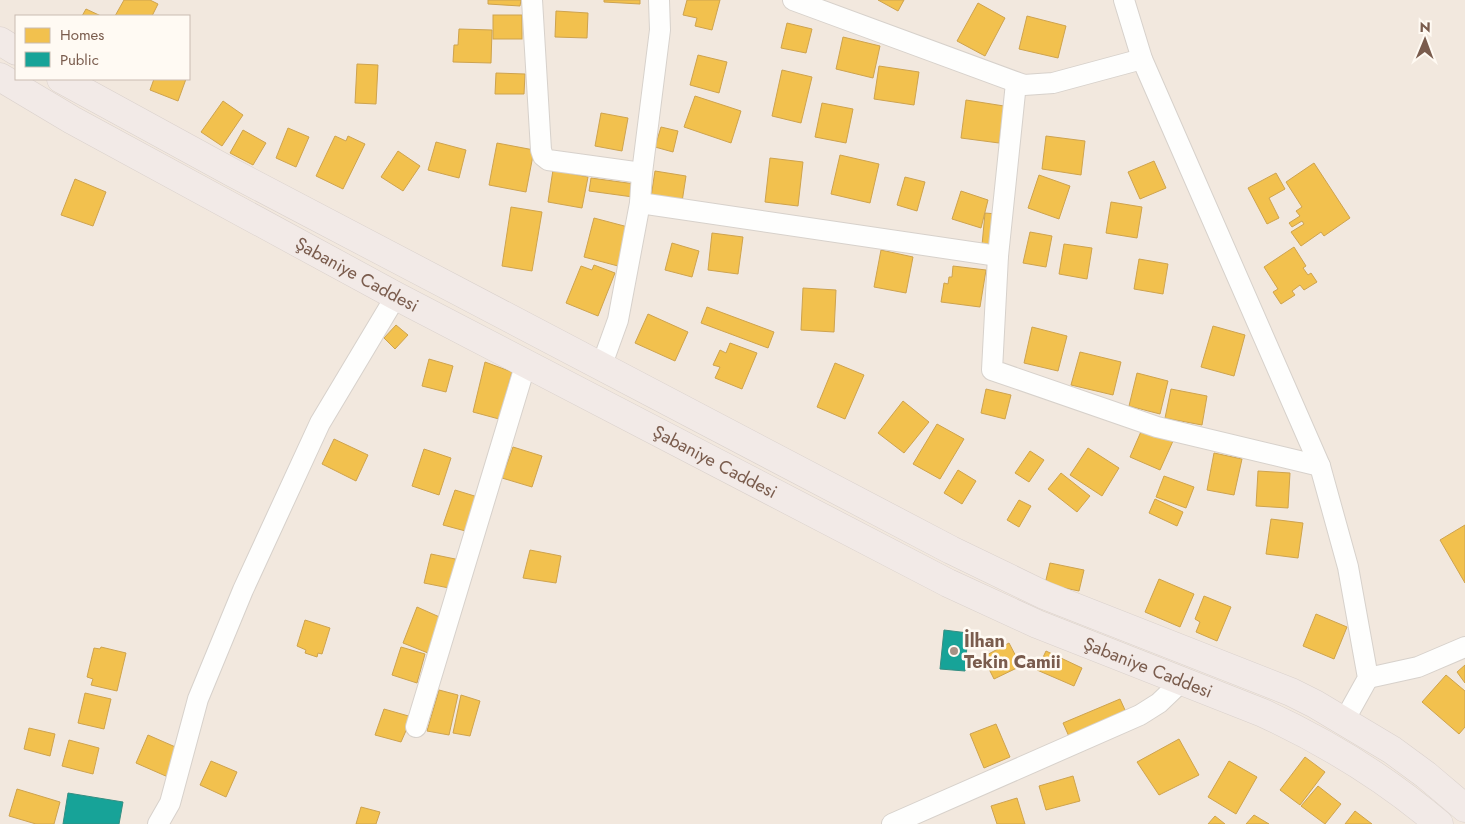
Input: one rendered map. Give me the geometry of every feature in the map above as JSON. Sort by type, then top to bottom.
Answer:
[{"type":"highway","points":[[0,41],[15,50]]},
{"type":"highway","name":"Şabaniye Caddesi","points":[[0,77],[72,120],[396,296],[948,583],[1037,624],[1292,726],[1378,776],[1439,824]]},
{"type":"highway","points":[[63,80],[241,178],[951,550],[1044,595],[1291,692],[1316,704],[1392,750],[1426,775],[1465,808]]},
{"type":"highway","points":[[434,316],[450,286]]},
{"type":"street","points":[[532,0],[541,150],[543,156],[548,160],[642,173]]},
{"type":"street","points":[[601,367],[618,320],[640,203],[659,38],[659,0]]},
{"type":"street","points":[[794,0],[1024,85],[1052,83],[1142,59]]},
{"type":"street","points":[[1124,0],[1142,59],[1320,466],[1348,567],[1368,678],[1344,721]]},
{"type":"street","points":[[1016,83],[998,256],[992,370],[1157,426],[1320,466]]},
{"type":"street","points":[[640,203],[998,256]]},
{"type":"street","points":[[158,824],[170,803],[198,698],[243,590],[320,423],[396,296]]},
{"type":"street","points":[[416,727],[526,363]]},
{"type":"street","points":[[1368,678],[1418,667],[1465,647]]},
{"type":"street","points":[[892,824],[1140,715],[1159,703],[1182,681]]},
{"type":"shaded area","points":[[0,0],[1465,0],[1465,824],[0,824]]},
{"type":"building: Homes","points":[[124,0],[150,0],[158,4],[152,15],[116,15]]},
{"type":"building: Homes","points":[[488,0],[521,0],[520,6],[488,4]]},
{"type":"building: Homes","points":[[604,0],[640,0],[640,4],[604,2]]},
{"type":"building: Homes","points":[[687,0],[720,0],[712,30],[695,26],[697,18],[683,15]]},
{"type":"building: Homes","points":[[878,0],[904,0],[898,11]]},
{"type":"building: Homes","points":[[978,3],[1005,18],[985,56],[957,41]]},
{"type":"building: Homes","points":[[86,9],[99,15],[83,15]]},
{"type":"building: Homes","points":[[556,11],[588,13],[587,38],[555,37]]},
{"type":"building: Homes","points":[[493,15],[522,15],[522,39],[493,39]]},
{"type":"building: Homes","points":[[1027,16],[1066,26],[1058,58],[1019,49]]},
{"type":"building: Homes","points":[[787,23],[812,29],[806,53],[781,48]]},
{"type":"building: Homes","points":[[459,29],[492,30],[491,63],[453,62],[454,45],[458,45]]},
{"type":"building: Homes","points":[[843,37],[880,46],[873,78],[836,69]]},
{"type":"building: Homes","points":[[698,55],[727,62],[719,93],[690,85]]},
{"type":"building: Homes","points":[[357,64],[378,65],[376,104],[355,103]]},
{"type":"building: Homes","points":[[879,66],[919,72],[914,105],[874,99]]},
{"type":"building: Homes","points":[[782,70],[812,77],[801,123],[772,116]]},
{"type":"building: Homes","points":[[496,73],[525,74],[524,94],[495,94]]},
{"type":"building: Homes","points":[[154,80],[186,80],[178,101],[150,90]]},
{"type":"building: Homes","points":[[695,96],[741,111],[731,143],[684,127]]},
{"type":"building: Homes","points":[[966,100],[1004,106],[999,143],[961,138]]},
{"type":"building: Homes","points":[[223,101],[243,115],[222,146],[201,132]]},
{"type":"building: Homes","points":[[822,103],[853,109],[846,143],[815,137]]},
{"type":"building: Homes","points":[[601,113],[628,118],[622,151],[595,146]]},
{"type":"building: Homes","points":[[661,127],[678,131],[673,152],[655,147]]},
{"type":"building: Homes","points":[[288,128],[309,137],[296,167],[276,158]]},
{"type":"building: Homes","points":[[243,130],[266,143],[253,165],[230,153]]},
{"type":"building: Homes","points":[[335,136],[346,141],[348,136],[365,144],[343,189],[316,176]]},
{"type":"building: Homes","points":[[1046,136],[1085,141],[1081,175],[1042,169]]},
{"type":"building: Homes","points":[[436,142],[466,150],[459,178],[428,170]]},
{"type":"building: Homes","points":[[497,143],[534,150],[526,192],[489,185]]},
{"type":"building: Homes","points":[[398,151],[420,166],[403,191],[381,177]]},
{"type":"building: Homes","points":[[840,155],[879,164],[870,203],[831,194]]},
{"type":"building: Homes","points":[[770,158],[803,162],[798,206],[765,202]]},
{"type":"building: Homes","points":[[1154,161],[1166,188],[1140,199],[1128,172]]},
{"type":"building: Homes","points":[[1314,163],[1350,218],[1324,236],[1321,232],[1301,246],[1291,232],[1304,224],[1302,221],[1292,227],[1289,223],[1300,216],[1296,211],[1302,207],[1286,182]]},
{"type":"building: Homes","points":[[553,170],[588,177],[582,208],[548,202]]},
{"type":"building: Homes","points":[[655,171],[686,176],[682,202],[651,197]]},
{"type":"building: Homes","points":[[1276,173],[1285,189],[1269,198],[1279,218],[1267,224],[1248,188]]},
{"type":"building: Homes","points":[[1039,175],[1070,186],[1059,219],[1028,208]]},
{"type":"building: Homes","points":[[905,177],[925,182],[917,211],[897,205]]},
{"type":"building: Homes","points":[[591,178],[635,184],[633,197],[589,191]]},
{"type":"building: Homes","points":[[75,179],[106,192],[93,226],[61,215]]},
{"type":"building: Homes","points":[[961,191],[988,200],[981,228],[952,219]]},
{"type":"building: Homes","points":[[1111,202],[1142,207],[1137,238],[1106,233]]},
{"type":"building: Homes","points":[[511,207],[542,212],[532,271],[502,266]]},
{"type":"building: Homes","points":[[985,213],[997,214],[994,246],[982,245]]},
{"type":"building: Homes","points":[[594,218],[628,227],[618,266],[584,257]]},
{"type":"building: Homes","points":[[1030,232],[1052,236],[1046,267],[1023,263]]},
{"type":"building: Homes","points":[[712,233],[743,237],[738,274],[708,270]]},
{"type":"building: Homes","points":[[672,243],[699,251],[692,277],[665,270]]},
{"type":"building: Homes","points":[[1064,244],[1092,248],[1087,279],[1059,274]]},
{"type":"building: Homes","points":[[1294,247],[1306,266],[1303,268],[1308,275],[1311,273],[1317,282],[1304,290],[1300,285],[1292,291],[1295,295],[1281,304],[1273,292],[1278,289],[1264,267]]},
{"type":"building: Homes","points":[[881,250],[913,257],[906,293],[874,287]]},
{"type":"building: Homes","points":[[1139,259],[1168,264],[1163,294],[1134,289]]},
{"type":"building: Homes","points":[[594,265],[615,273],[598,316],[566,303],[581,266],[592,270]]},
{"type":"building: Homes","points":[[953,266],[986,270],[980,307],[941,302],[944,283],[948,284],[949,277],[952,277]]},
{"type":"building: Homes","points":[[803,288],[836,290],[834,332],[801,330]]},
{"type":"building: Homes","points":[[707,307],[774,332],[768,348],[701,323]]},
{"type":"building: Homes","points":[[648,314],[688,332],[675,361],[635,343]]},
{"type":"building: Homes","points":[[396,325],[408,335],[395,349],[384,338]]},
{"type":"building: Homes","points":[[1213,326],[1245,335],[1234,376],[1201,367]]},
{"type":"building: Homes","points":[[1032,327],[1067,336],[1058,371],[1024,363]]},
{"type":"building: Homes","points":[[730,343],[757,353],[742,389],[715,378],[720,367],[713,365],[720,350],[726,353]]},
{"type":"building: Homes","points":[[1080,352],[1121,362],[1113,395],[1071,385]]},
{"type":"building: Homes","points":[[429,359],[453,366],[446,392],[422,386]]},
{"type":"building: Homes","points":[[485,362],[512,372],[499,419],[473,412]]},
{"type":"building: Homes","points":[[835,363],[864,375],[845,419],[817,407]]},
{"type":"building: Homes","points":[[1137,373],[1168,381],[1160,414],[1129,406]]},
{"type":"building: Homes","points":[[986,389],[1011,395],[1005,419],[981,413]]},
{"type":"building: Homes","points":[[1171,389],[1207,396],[1202,425],[1165,418]]},
{"type":"building: Homes","points":[[903,401],[929,422],[904,453],[878,433]]},
{"type":"building: Homes","points":[[937,424],[964,439],[940,479],[913,464]]},
{"type":"building: Homes","points":[[1143,427],[1173,441],[1160,470],[1130,457]]},
{"type":"building: Homes","points":[[334,439],[368,455],[356,481],[322,464]]},
{"type":"building: Homes","points":[[513,447],[542,456],[532,487],[502,478]]},
{"type":"building: Homes","points":[[1088,448],[1119,468],[1102,496],[1070,475]]},
{"type":"building: Homes","points":[[424,449],[451,458],[439,495],[412,486]]},
{"type":"building: Homes","points":[[1030,451],[1044,460],[1029,482],[1015,473]]},
{"type":"building: Homes","points":[[1214,453],[1242,459],[1234,495],[1207,490]]},
{"type":"building: Homes","points":[[958,470],[976,481],[962,504],[944,493]]},
{"type":"building: Homes","points":[[1258,471],[1290,473],[1288,508],[1256,506]]},
{"type":"building: Homes","points":[[1061,473],[1090,496],[1077,512],[1048,489]]},
{"type":"building: Homes","points":[[1164,476],[1194,487],[1186,508],[1156,497]]},
{"type":"building: Homes","points":[[455,490],[481,498],[473,533],[443,525]]},
{"type":"building: Homes","points":[[1155,499],[1183,512],[1177,526],[1149,513]]},
{"type":"building: Homes","points":[[1019,500],[1031,506],[1019,527],[1007,520]]},
{"type":"building: Homes","points":[[1271,519],[1303,523],[1298,558],[1266,554]]},
{"type":"building: Homes","points":[[1465,525],[1465,583],[1440,540]]},
{"type":"building: Homes","points":[[530,550],[561,556],[556,583],[523,578]]},
{"type":"building: Homes","points":[[431,554],[460,560],[454,589],[424,583]]},
{"type":"building: Homes","points":[[1050,563],[1084,570],[1079,591],[1045,584]]},
{"type":"building: Homes","points":[[1159,579],[1194,594],[1180,627],[1145,612]]},
{"type":"building: Homes","points":[[1204,596],[1231,607],[1217,641],[1196,632],[1200,622],[1195,619]]},
{"type":"building: Homes","points":[[417,607],[444,619],[428,653],[403,643]]},
{"type":"building: Homes","points":[[1316,614],[1347,627],[1334,659],[1303,646]]},
{"type":"building: Homes","points":[[305,620],[330,628],[322,654],[318,653],[317,657],[305,653],[306,650],[297,646]]},
{"type":"building: Homes","points":[[1009,643],[1021,666],[994,679],[983,657]]},
{"type":"building: Homes","points":[[101,647],[126,653],[117,691],[91,685],[93,679],[87,677],[94,648],[100,649]]},
{"type":"building: Homes","points":[[401,647],[425,654],[417,683],[392,675]]},
{"type":"building: Homes","points":[[1046,651],[1082,668],[1074,686],[1037,670]]},
{"type":"building: Homes","points":[[1465,665],[1465,683],[1457,672]]},
{"type":"building: Homes","points":[[1446,675],[1465,691],[1465,727],[1459,734],[1422,702]]},
{"type":"building: Homes","points":[[439,690],[458,695],[449,735],[427,731]]},
{"type":"building: Homes","points":[[85,693],[111,699],[104,729],[78,723]]},
{"type":"building: Homes","points":[[461,695],[480,701],[470,736],[453,733]]},
{"type":"building: Homes","points":[[1120,699],[1125,710],[1119,720],[1071,741],[1063,723]]},
{"type":"building: Homes","points":[[384,709],[412,717],[401,742],[375,735]]},
{"type":"building: Homes","points":[[996,724],[1010,757],[984,768],[970,734]]},
{"type":"building: Homes","points":[[29,728],[55,734],[50,756],[24,749]]},
{"type":"building: Homes","points":[[148,735],[180,749],[168,777],[136,763]]},
{"type":"building: Homes","points":[[1179,739],[1199,775],[1159,795],[1137,762]]},
{"type":"building: Homes","points":[[69,740],[99,748],[93,774],[62,766]]},
{"type":"building: Homes","points":[[1305,757],[1325,772],[1300,805],[1280,790]]},
{"type":"building: Homes","points":[[211,761],[237,772],[226,797],[200,785]]},
{"type":"building: Homes","points":[[1229,761],[1257,777],[1236,814],[1208,797]]},
{"type":"building: Homes","points":[[1073,776],[1080,801],[1046,810],[1039,786]]},
{"type":"building: Homes","points":[[1318,786],[1341,804],[1325,824],[1301,806]]},
{"type":"building: Homes","points":[[17,789],[60,802],[54,824],[36,824],[9,816]]},
{"type":"building: Homes","points":[[1017,798],[1025,824],[997,824],[991,806]]},
{"type":"building: Homes","points":[[361,807],[380,812],[376,824],[356,824]]},
{"type":"building: Homes","points":[[1355,811],[1372,824],[1345,824]]},
{"type":"building: Homes","points":[[1254,815],[1269,824],[1246,824]]},
{"type":"building: Homes","points":[[1215,816],[1225,824],[1208,824]]},
{"type":"building: Public","name":"İlhan Tekin Camii","points":[[944,630],[968,633],[965,671],[940,669]]},
{"type":"building: Public","points":[[68,793],[123,802],[119,824],[63,824]]},
{"type":"place","name":"İlhan Tekin Camii","points":[[954,651]]}]
